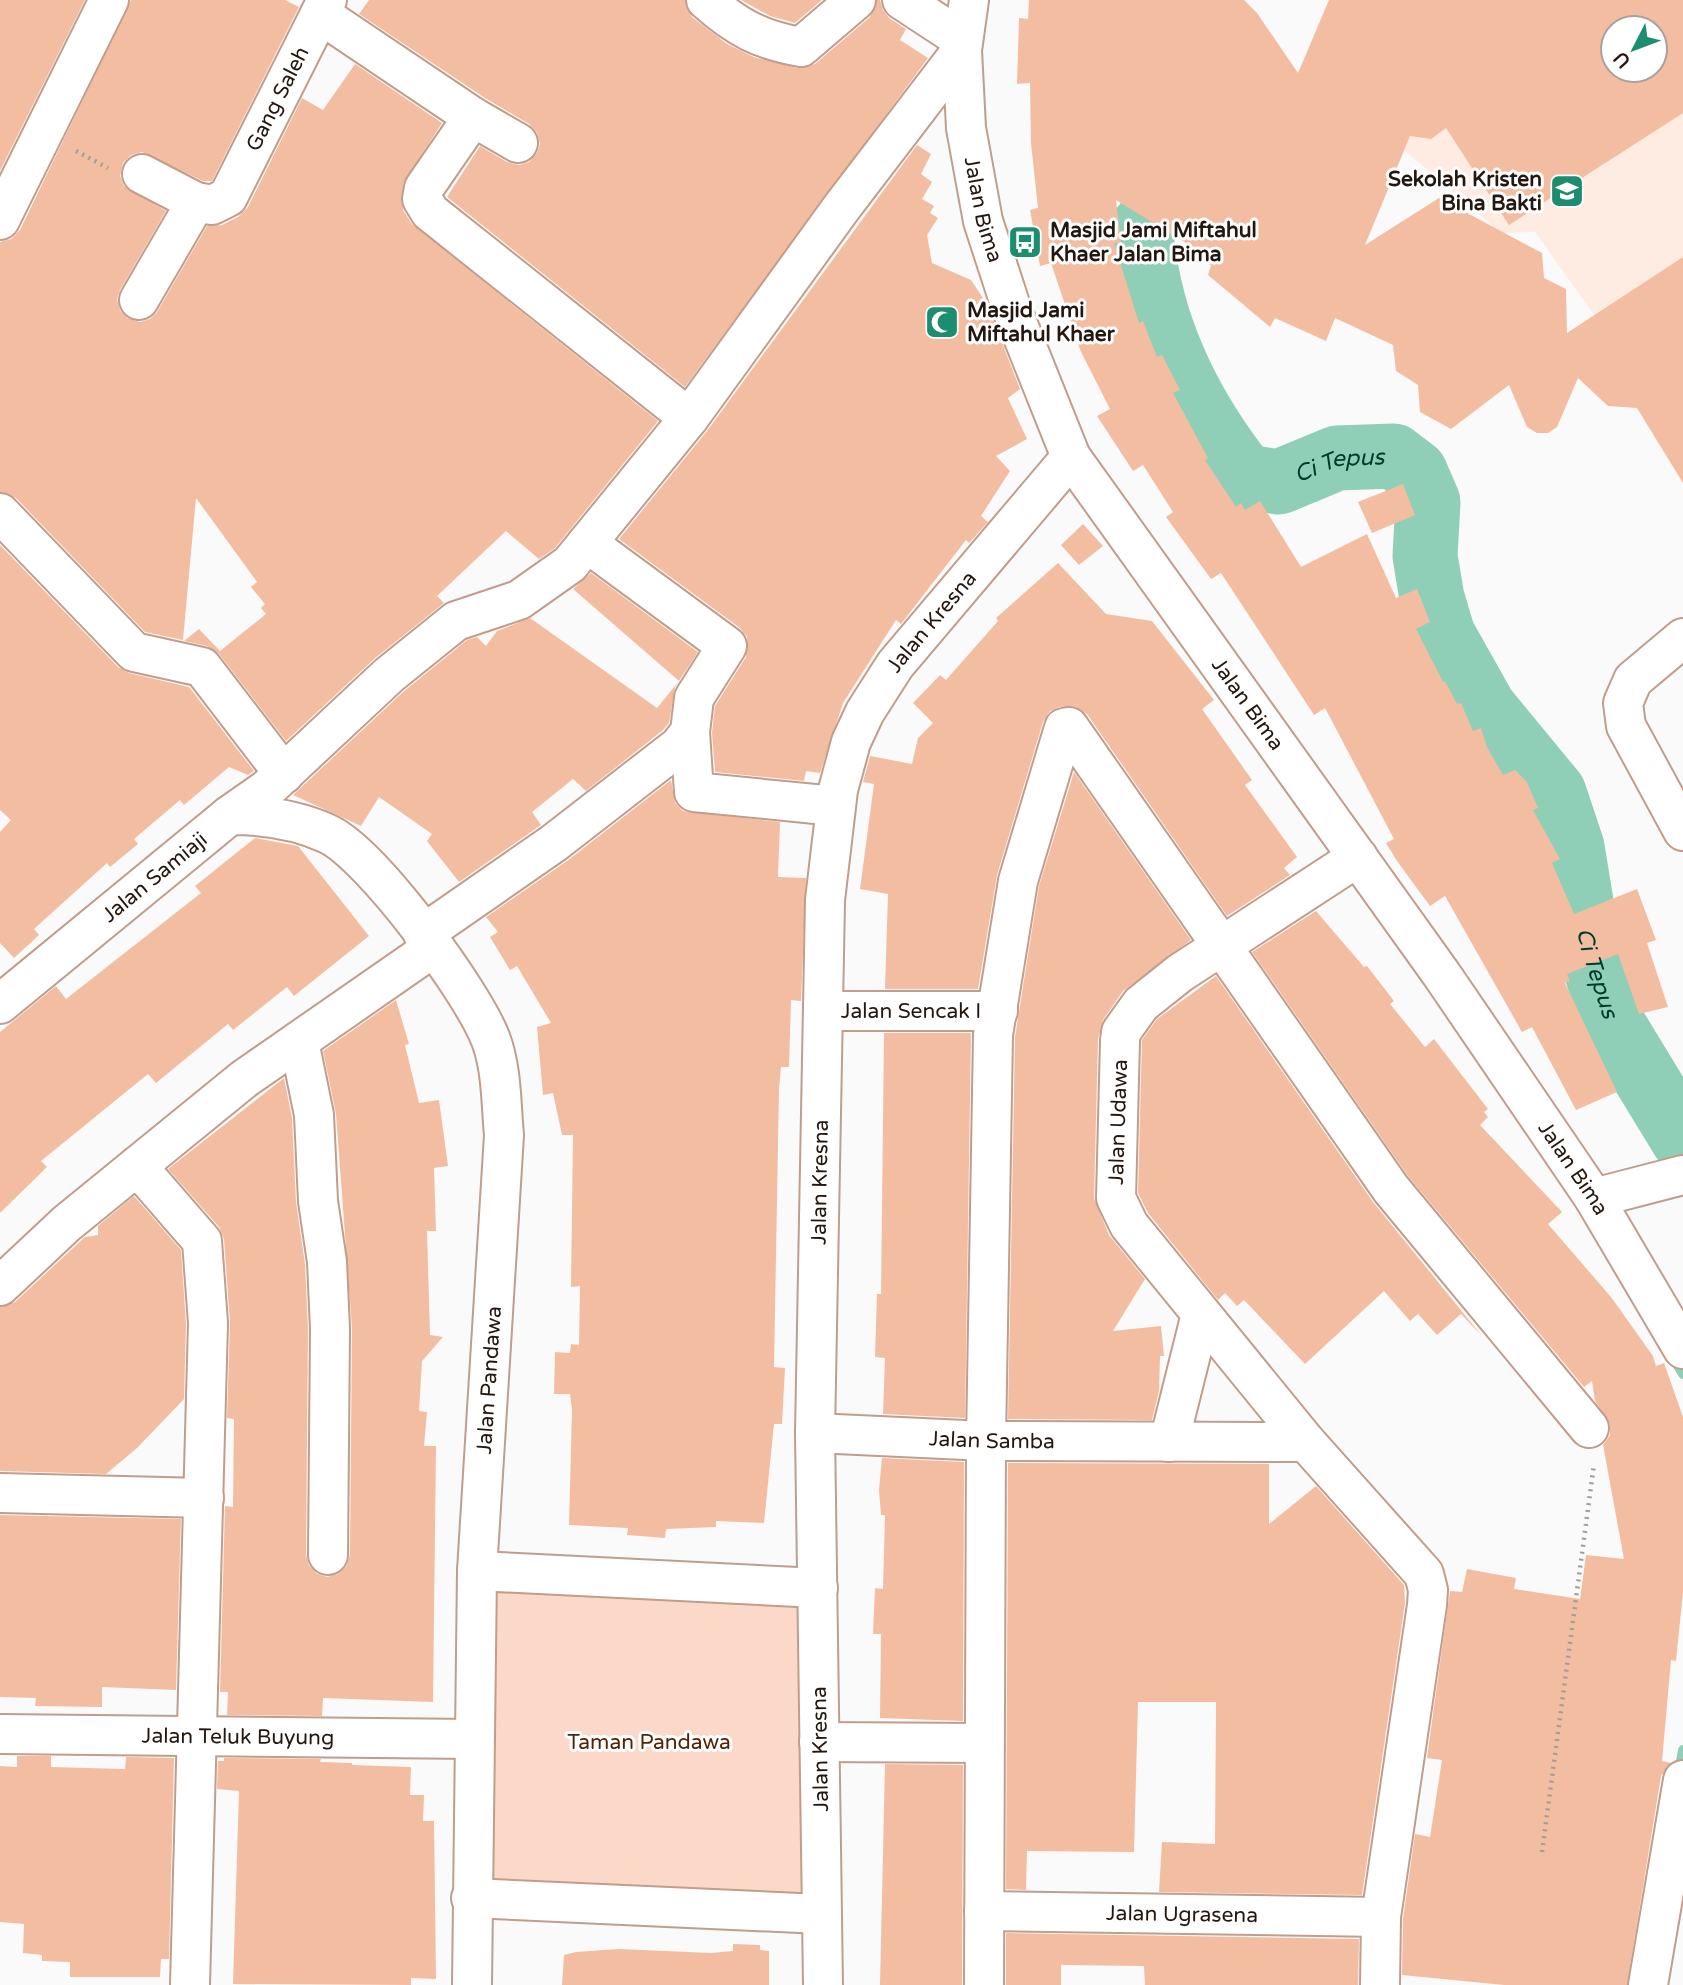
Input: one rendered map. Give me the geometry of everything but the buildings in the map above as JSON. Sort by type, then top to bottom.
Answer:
[{"type":"street","points":[[0,220],[109,0]]},
{"type":"street","points":[[706,0],[726,18],[765,41],[801,47],[856,0]]},
{"type":"street","points":[[902,0],[963,45]]},
{"type":"street","name":"Jalan Bima","points":[[970,0],[963,45],[965,128],[983,221],[1011,307],[1071,457],[1357,857],[1594,1198],[1683,1349]]},
{"type":"street","points":[[323,7],[473,117],[518,144]]},
{"type":"street","name":"Gang Saleh","points":[[139,300],[212,199],[323,7]]},
{"type":"street","name":"Jalan Samiaji","points":[[0,1004],[230,814],[285,774],[388,675],[456,621],[519,600],[570,564],[689,418],[963,45]]},
{"type":"street","points":[[473,117],[424,188],[422,199],[430,212],[689,418]]},
{"type":"street","points":[[142,174],[212,199]]},
{"type":"street","name":"Jalan Kresna","points":[[824,1985],[815,1433],[825,900],[835,806],[850,742],[865,712],[895,665],[1071,457]]},
{"type":"street","points":[[0,513],[134,652],[202,667],[285,774]]},
{"type":"street","points":[[587,543],[727,646],[694,698],[690,732],[694,792],[835,806]]},
{"type":"street","points":[[1683,638],[1633,680],[1623,703],[1626,726],[1683,831]]},
{"type":"street","points":[[984,1985],[986,1441],[993,1035],[1018,881],[1067,726],[1391,1189],[1589,1427]]},
{"type":"street","points":[[0,1286],[66,1224],[244,1079],[299,1041],[679,746],[690,732]]},
{"type":"street","name":"Jalan Pandawa","points":[[230,814],[271,815],[328,834],[362,858],[428,940],[468,996],[491,1040],[498,1070],[504,1135],[477,1572],[472,1985]]},
{"type":"street","name":"Jalan Udawa","points":[[1357,857],[1222,948],[1180,973],[1141,1004],[1121,1032],[1115,1199],[1129,1226],[1306,1442],[1424,1574],[1428,1590],[1381,1917],[1380,1985]]},
{"type":"street","name":"Jalan Sencak I","points":[[823,1011],[998,1011]]},
{"type":"street","points":[[299,1041],[314,1115],[318,1201],[327,1262],[330,1329],[328,1555]]},
{"type":"street","points":[[137,1166],[202,1241],[208,1324],[190,1985]]},
{"type":"street","points":[[1594,1198],[1665,1180]]},
{"type":"street","points":[[1169,1441],[1201,1314]]},
{"type":"street","name":"Jalan Samba","points":[[815,1433],[986,1441],[1306,1442]]},
{"type":"street","points":[[0,1493],[204,1498]]},
{"type":"street","points":[[477,1572],[818,1588]]},
{"type":"street","name":"Jalan Teluk Buyung","points":[[0,1734],[474,1740]]},
{"type":"street","points":[[820,1742],[984,1744]]},
{"type":"street","points":[[1648,1985],[1683,1780]]},
{"type":"street","points":[[471,1898],[821,1913]]},
{"type":"street","name":"Jalan Ugrasena","points":[[984,1911],[1381,1917]]},
{"type":"path","points":[[41,133],[121,174],[142,174]]},
{"type":"path","points":[[1542,1852],[1595,1455],[1596,1443],[1589,1427]]},
{"type":"shaded area","name":"Sekolah Kristen Bina Bakti","points":[[1466,0],[1683,0],[1683,457],[1617,347],[1535,232],[1501,233],[1404,150]]},
{"type":"green space","name":"Taman Pandawa","points":[[496,1583],[803,1598],[807,1901],[491,1886]]},
{"type":"waterway","name":"Ci Tepus","points":[[1181,0],[1224,58],[1238,99],[1141,230],[1152,298],[1174,361],[1206,421],[1245,477],[1279,482],[1337,458],[1394,456],[1415,472],[1428,502],[1425,556],[1432,598],[1443,635],[1484,708],[1554,793],[1572,847],[1588,945],[1614,1026],[1683,1139]]},
{"type":"waterway","points":[[1672,1356],[1683,1374]]},
{"type":"waterway","points":[[1679,1773],[1683,1750]]},
{"type":"place","name":"Sekolah Kristen Bina Bakti","points":[[1567,191]]},
{"type":"place","name":"Masjid Jami Miftahul Khaer Jalan Bima","points":[[1025,242]]},
{"type":"place","name":"Masjid Jami Miftahul Khaer","points":[[942,322]]}]
